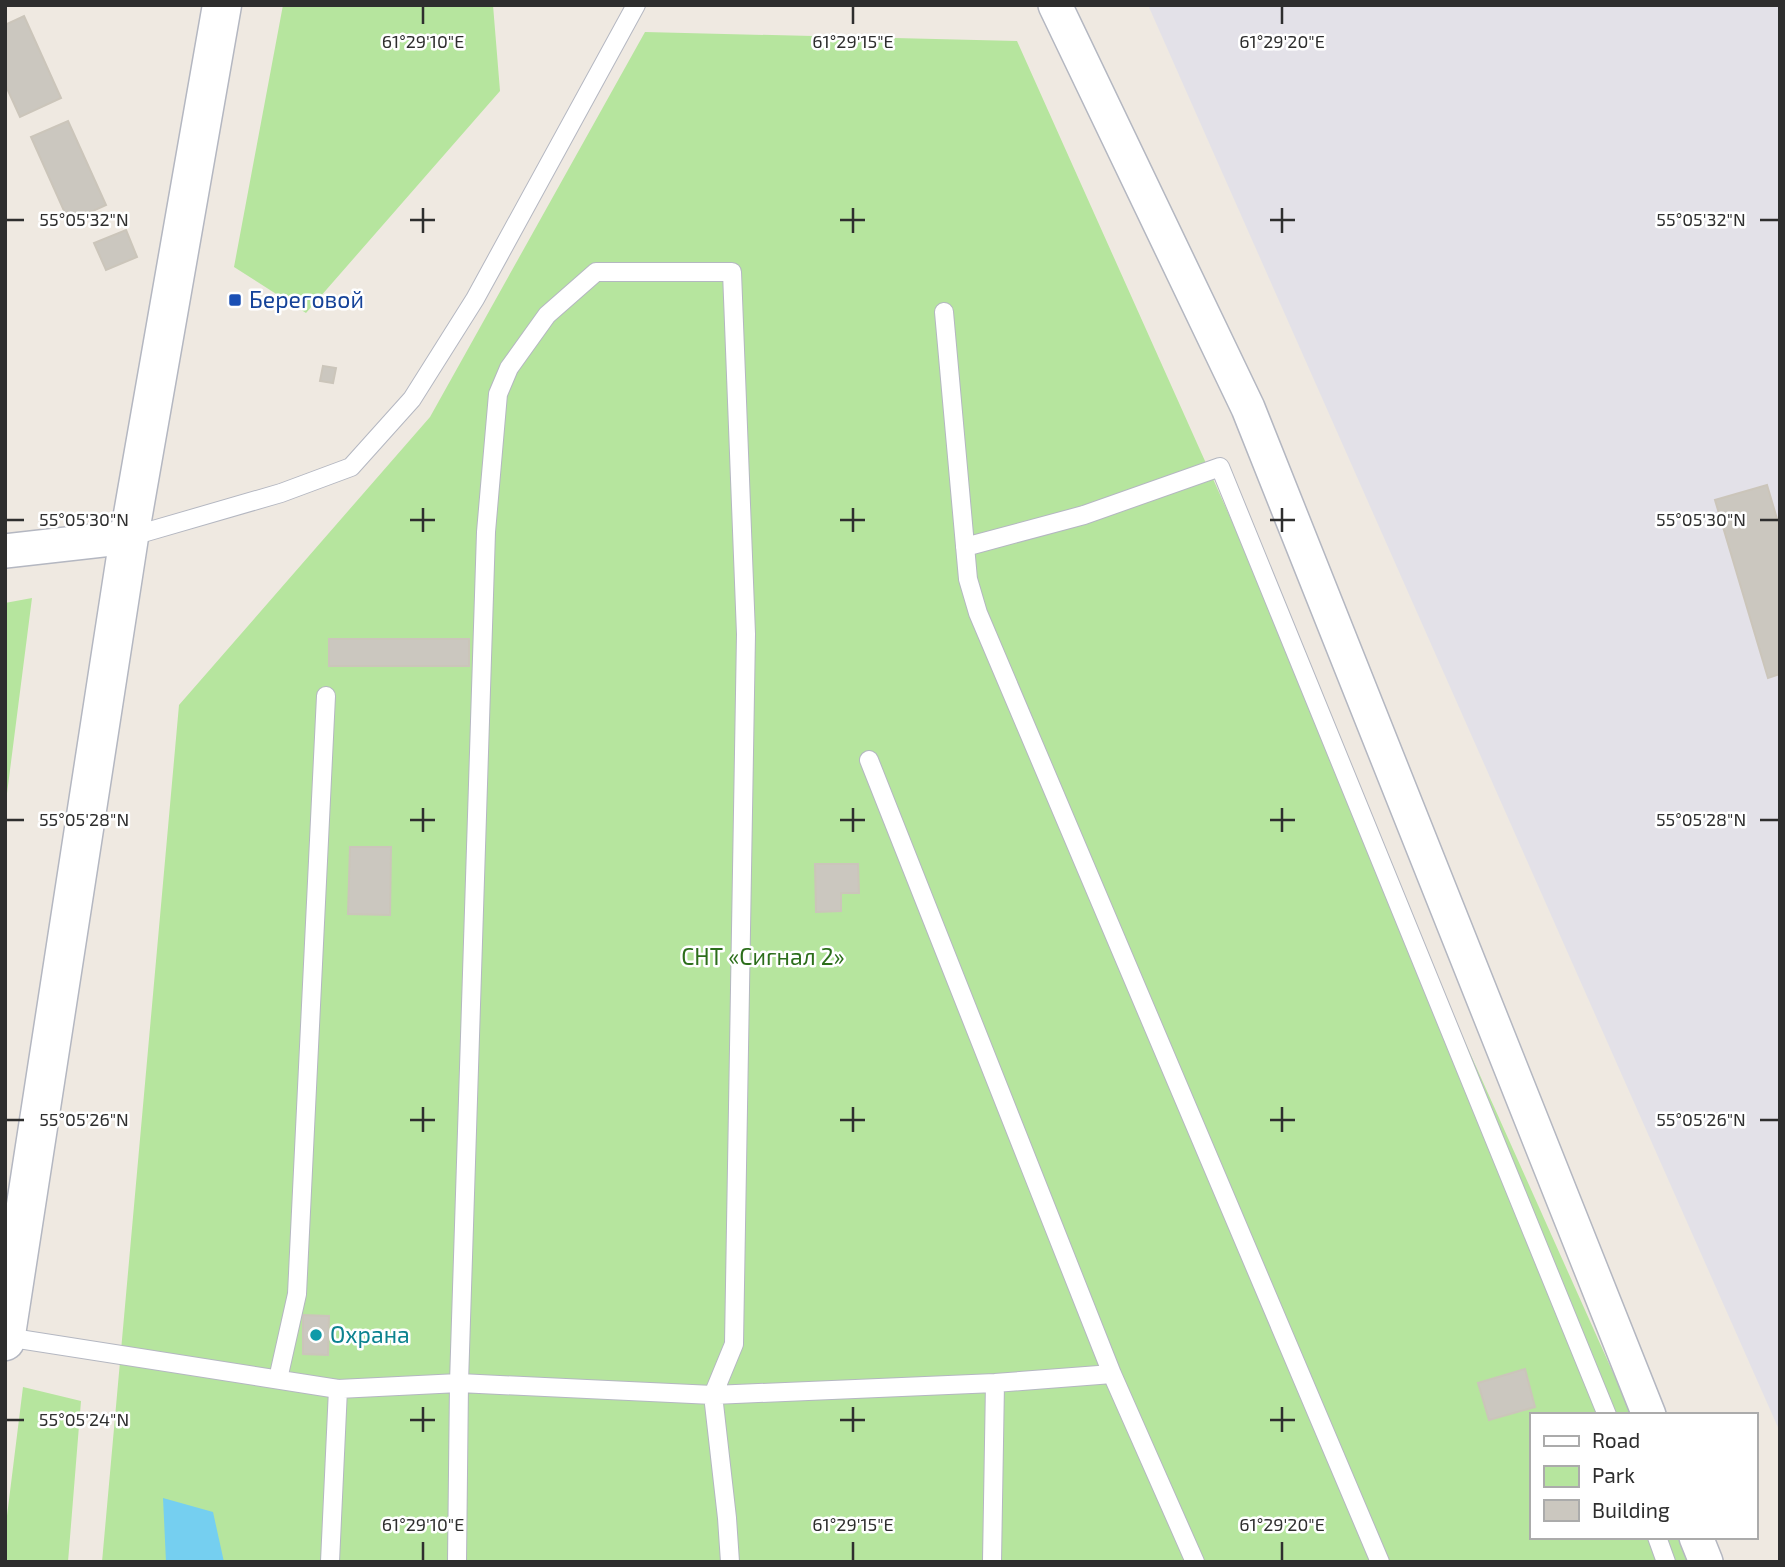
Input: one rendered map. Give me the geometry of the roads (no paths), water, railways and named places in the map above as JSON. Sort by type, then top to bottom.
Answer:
[{"type":"main road","points":[[6,1339],[129,537],[222,5]]},
{"type":"street","points":[[1055,5],[1248,408],[1648,1413]]},
{"type":"street","points":[[5,551],[129,537]]},
{"type":"street","points":[[1697,1539],[1706,1562]]},
{"type":"lane","points":[[129,537],[281,494],[351,467],[412,398],[475,299],[636,5]]},
{"type":"lane","points":[[457,1562],[458,1383],[486,532],[498,394],[509,368],[547,315],[596,272],[732,272],[746,634],[735,1317],[734,1345],[713,1395],[730,1562]]},
{"type":"lane","points":[[944,312],[968,579],[978,613],[1380,1562]]},
{"type":"lane","points":[[965,547],[1084,514],[1220,467],[1605,1413]]},
{"type":"lane","points":[[278,1379],[297,1294],[326,696]]},
{"type":"lane","points":[[869,760],[1112,1374],[1195,1562]]},
{"type":"lane","points":[[6,1339],[338,1389],[458,1383],[713,1395],[995,1383],[1112,1374]]},
{"type":"lane","points":[[992,1562],[995,1383]]},
{"type":"lane","points":[[330,1562],[338,1389]]},
{"type":"lane","points":[[1658,1539],[1667,1562]]},
{"type":"water","points":[[163,1498],[213,1512],[224,1562],[166,1562]]},
{"type":"place","name":"Береговой","points":[[235,300]]},
{"type":"place","name":"Охрана","points":[[316,1335]]},
{"type":"park label","name":"СНТ «Сигнал 2»","points":[[763,957]]}]
